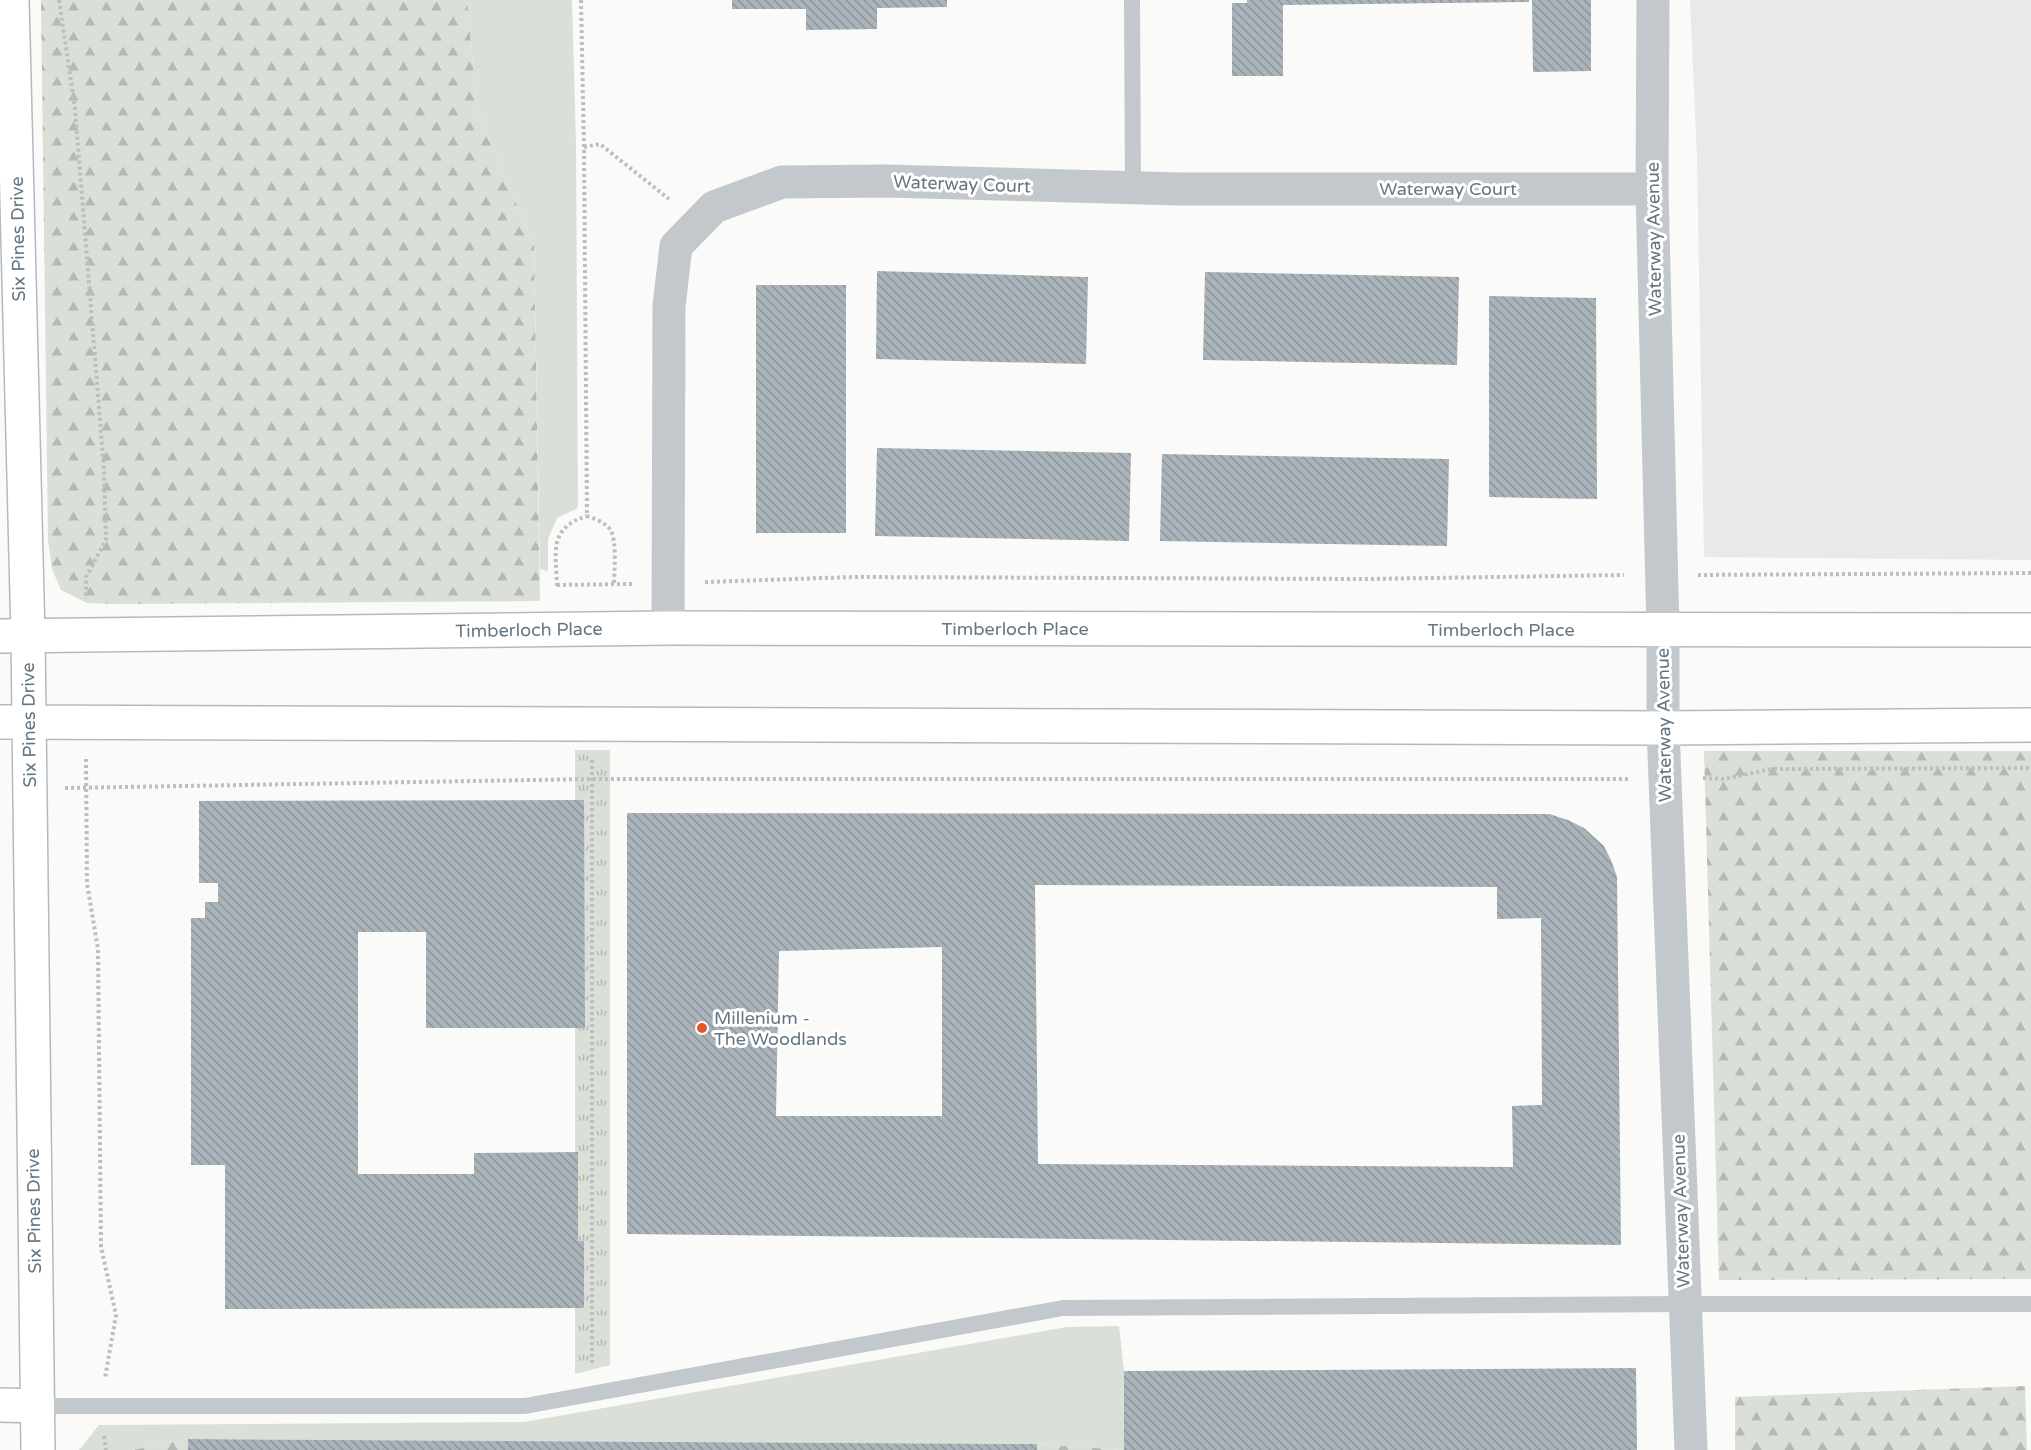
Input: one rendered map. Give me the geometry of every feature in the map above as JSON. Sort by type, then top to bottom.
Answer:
[{"type":"street","name":"Six Pines Drive","points":[[12,0],[14,722],[29,789],[38,1450]]},
{"type":"street","name":"Waterway Avenue","points":[[1653,0],[1652,189],[1662,575],[1664,776],[1691,1450]]},
{"type":"street","name":"Waterway Court","points":[[668,628],[669,306],[676,246],[714,207],[782,182],[1133,188],[1652,189]]},
{"type":"street","name":"Timberloch Place","points":[[14,636],[668,628],[2031,630]]},
{"type":"street","points":[[14,722],[1663,728],[2031,725]]},
{"type":"street","points":[[0,1405],[36,1406]]},
{"type":"lane","points":[[1132,0],[1133,188]]},
{"type":"lane","points":[[36,1406],[525,1406],[1062,1308],[1685,1304],[2031,1305]]},
{"type":"path","points":[[59,0],[75,109],[104,470],[106,540],[86,577],[87,635]]},
{"type":"path","points":[[581,0],[587,516]]},
{"type":"path","points":[[584,147],[600,144],[699,222]]},
{"type":"path","points":[[614,629],[614,585],[614,544],[611,530],[598,520],[587,516],[572,520],[561,531],[556,543],[557,585],[614,585],[853,577],[1366,579],[2031,573]]},
{"type":"path","points":[[87,722],[85,787],[87,884],[98,950],[100,1247],[116,1315],[100,1406],[106,1450]]},
{"type":"path","points":[[591,723],[592,1393]]},
{"type":"path","points":[[29,789],[592,779],[1615,780],[1664,776],[1724,779],[1772,769],[2031,768]]},
{"type":"shaded area","points":[[1690,0],[2031,0],[2031,560],[1704,557],[1697,158]]},
{"type":"green space","points":[[41,0],[467,0],[477,109],[534,246],[540,601],[115,604],[87,603],[61,590],[52,569],[48,540]]},
{"type":"green space","points":[[467,0],[572,0],[576,144],[578,508],[557,518],[548,539],[548,571],[540,569],[534,246],[477,109]]},
{"type":"green space","points":[[575,750],[610,750],[610,1365],[575,1374]]},
{"type":"green space","points":[[1704,751],[2031,751],[2031,1279],[1719,1280]]},
{"type":"green space","points":[[1119,1326],[1124,1371],[1124,1450],[1037,1444],[188,1439],[132,1450],[79,1450],[99,1425],[524,1422],[1067,1327]]},
{"type":"green space","points":[[2025,1386],[2027,1450],[1735,1450],[1735,1397]]},
{"type":"green space","points":[[188,1439],[188,1450],[132,1450]]},
{"type":"green space","points":[[1037,1444],[1124,1450],[1037,1450]]},
{"type":"building","points":[[732,0],[947,0],[947,7],[877,8],[877,29],[806,30],[806,9],[732,9]]},
{"type":"building","points":[[1247,0],[1529,0],[1529,2],[1283,5],[1283,76],[1232,76],[1232,3],[1247,3]]},
{"type":"building","points":[[1532,0],[1591,0],[1591,71],[1533,72]]},
{"type":"building","points":[[877,271],[1088,277],[1086,364],[876,359]]},
{"type":"building","points":[[1205,272],[1459,277],[1457,365],[1203,360]]},
{"type":"building","points":[[756,285],[846,285],[846,533],[756,533]]},
{"type":"building","points":[[1489,296],[1596,298],[1597,499],[1489,497]]},
{"type":"building","points":[[877,448],[1131,453],[1129,541],[875,536]]},
{"type":"building","points":[[1162,454],[1449,459],[1447,546],[1160,541]]},
{"type":"building","points":[[584,800],[585,1028],[426,1028],[426,932],[358,932],[358,1174],[474,1174],[474,1153],[578,1152],[578,1241],[584,1241],[584,1308],[225,1309],[225,1165],[191,1165],[191,918],[205,918],[205,902],[218,902],[218,883],[199,883],[199,801]]},
{"type":"building","name":"Millenium - The Woodlands","points":[[627,813],[1549,814],[1584,828],[1604,846],[1611,860],[1617,877],[1621,1245],[627,1234]],"holes":[[[1035,885],[1497,887],[1497,919],[1541,918],[1542,1105],[1512,1106],[1513,1167],[1038,1164]],[[942,947],[942,1116],[776,1116],[779,951]]]},
{"type":"building","points":[[1636,1368],[1637,1450],[1124,1450],[1124,1371]]},
{"type":"building","points":[[188,1439],[1037,1444],[1037,1450],[188,1450]]},
{"type":"place","name":"Millenium - The Woodlands","points":[[702,1028]]}]
